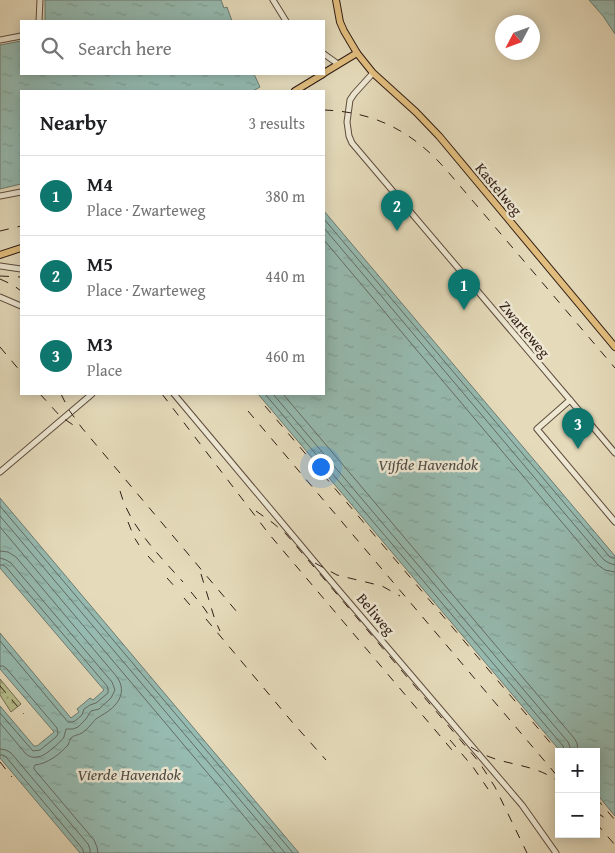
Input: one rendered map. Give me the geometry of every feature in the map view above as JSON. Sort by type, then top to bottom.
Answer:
[{"type":"main road","name":"Kastelweg","points":[[336,0],[340,22],[358,53],[373,73],[439,136],[615,347]]},
{"type":"main road","points":[[325,73],[358,53]]},
{"type":"main road","points":[[297,90],[321,75]]},
{"type":"main road","points":[[0,255],[20,248]]},
{"type":"street","points":[[39,20],[40,0]]},
{"type":"street","points":[[273,0],[285,20]]},
{"type":"street","points":[[0,40],[20,36]]},
{"type":"street","points":[[325,55],[338,64]]},
{"type":"street","name":"Zwarteweg","points":[[373,73],[350,100],[346,122],[352,143],[615,453]]},
{"type":"street","points":[[0,196],[20,192]]},
{"type":"street","points":[[0,266],[20,269]]},
{"type":"street","points":[[0,297],[20,306]]},
{"type":"street","points":[[0,472],[91,395]]},
{"type":"street","name":"Beliweg","points":[[175,395],[522,805],[556,853]]},
{"type":"street","points":[[570,400],[536,429],[615,522]]},
{"type":"green space","points":[[0,679],[21,704],[11,712],[0,695]]},
{"type":"water","points":[[45,0],[221,0],[224,8],[227,7],[232,20],[45,20]]},
{"type":"water","points":[[589,0],[615,0],[615,34],[603,16]]},
{"type":"water","points":[[20,41],[20,75],[254,75],[260,87],[255,90],[20,90],[20,184],[0,189],[0,45]]},
{"type":"water","name":"Vijfde Havendok","points":[[325,212],[615,556],[615,816],[600,798],[600,748],[558,748],[259,395],[325,395]]},
{"type":"water","name":"Vierde Havendok","points":[[0,498],[299,853],[80,853],[0,758],[0,706],[34,746],[37,746],[54,732],[0,669],[0,633],[71,718],[79,712],[77,709],[90,698],[93,700],[104,690],[0,568]]},
{"type":"railway","points":[[325,110],[361,115],[378,120],[394,127],[423,147],[449,173],[615,368]]},
{"type":"railway","points":[[0,231],[20,226]]},
{"type":"railway","points":[[0,276],[20,277]]},
{"type":"railway","points":[[0,279],[20,290]]},
{"type":"railway","points":[[0,347],[20,371]]},
{"type":"railway","points":[[41,395],[60,416],[79,429]]},
{"type":"railway","points":[[62,395],[69,410],[82,428],[237,612]]},
{"type":"railway","points":[[163,395],[269,534],[452,750]]},
{"type":"railway","points":[[265,406],[555,748]]},
{"type":"railway","points":[[248,411],[555,773]]},
{"type":"railway","points":[[120,491],[131,517],[146,540],[183,582]]},
{"type":"railway","points":[[256,511],[286,534],[479,762],[495,787],[527,853]]},
{"type":"railway","points":[[128,522],[139,545]]},
{"type":"railway","points":[[148,556],[158,567]]},
{"type":"railway","points":[[315,563],[337,575],[382,586],[400,596]]},
{"type":"railway","points":[[201,574],[220,631]]},
{"type":"railway","points":[[167,578],[176,588]]},
{"type":"railway","points":[[191,592],[212,620]]},
{"type":"railway","points":[[184,598],[195,611]]},
{"type":"railway","points":[[206,619],[326,760]]},
{"type":"railway","points":[[0,686],[24,714]]},
{"type":"railway","points":[[450,740],[473,767],[488,789]]},
{"type":"railway","points":[[471,747],[492,758],[535,770],[555,779]]},
{"type":"railway","points":[[0,762],[12,777]]},
{"type":"railway","points":[[600,803],[615,820]]},
{"type":"railway","points":[[600,815],[611,822]]},
{"type":"railway","points":[[600,828],[615,845]]},
{"type":"place","name":"M5","points":[[397,231]]},
{"type":"place","name":"M4","points":[[464,310]]},
{"type":"place","name":"M3","points":[[578,449]]}]
